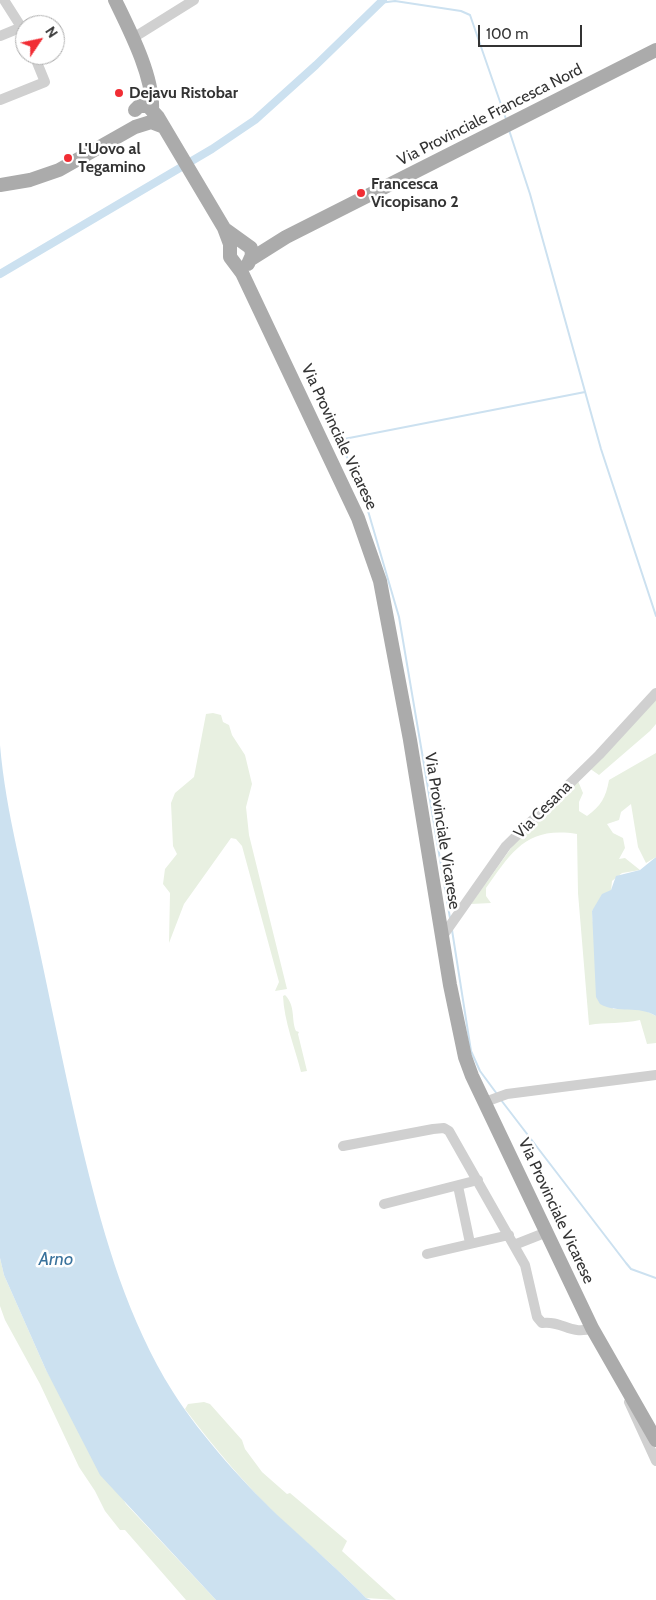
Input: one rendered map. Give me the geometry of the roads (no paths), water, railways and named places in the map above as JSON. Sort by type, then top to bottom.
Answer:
[{"type":"main road","points":[[115,0],[133,38],[145,73],[151,94],[150,117]]},
{"type":"main road","name":"Via Provinciale Francesca Nord","points":[[243,254],[286,237],[656,50]]},
{"type":"main road","points":[[135,112],[145,73]]},
{"type":"main road","points":[[117,136],[142,105],[148,106],[150,117],[166,130],[224,228],[243,254]]},
{"type":"main road","points":[[0,185],[30,180],[59,170],[150,117]]},
{"type":"main road","name":"Via Provinciale Vicarese","points":[[243,254],[248,285],[303,405],[347,494],[373,558],[382,588],[448,928],[465,1057],[495,1098],[547,1232],[592,1328],[656,1440]]},
{"type":"main road","name":"Via Provinciale Vicarese","points":[[618,1376],[656,1429]]},
{"type":"street","points":[[4,0],[15,17]]},
{"type":"street","points":[[133,38],[194,0]]},
{"type":"street","points":[[0,36],[15,32]]},
{"type":"street","points":[[0,100],[45,82],[38,65]]},
{"type":"street","name":"Via Cesana","points":[[448,928],[506,846],[599,755],[656,693]]},
{"type":"street","points":[[495,1098],[656,1076]]},
{"type":"street","points":[[343,1146],[444,1128],[453,1135],[525,1265],[537,1317],[542,1323],[550,1322],[575,1332],[592,1328]]},
{"type":"street","points":[[384,1204],[478,1180]]},
{"type":"street","points":[[458,1186],[470,1243]]},
{"type":"street","points":[[514,1245],[547,1232]]},
{"type":"street","points":[[427,1254],[509,1235]]},
{"type":"street","name":"Via Provinciale Vicarese","points":[[618,1376],[656,1462]]},
{"type":"water","name":"Arno","points":[[0,745],[11,822],[79,1133],[110,1249],[143,1337],[157,1365],[184,1409],[240,1477],[366,1598],[371,1600],[216,1600],[100,1475],[46,1370],[4,1275],[0,1258]]},
{"type":"water","points":[[656,857],[656,1016],[643,1011],[614,1009],[600,1004],[596,997],[592,911],[602,894],[611,890],[616,876],[640,870]]},
{"type":"waterway","points":[[0,274],[212,149],[255,120],[316,65],[383,0]]},
{"type":"waterway","points":[[379,3],[395,1],[461,11],[470,15],[506,119]]},
{"type":"waterway","points":[[509,130],[530,194],[601,449],[656,616]]},
{"type":"waterway","points":[[450,918],[399,617],[359,480],[346,455],[344,439],[585,392]]},
{"type":"waterway","points":[[452,930],[471,1051],[480,1071],[497,1094]]},
{"type":"waterway","points":[[501,1100],[631,1269],[656,1278]]},
{"type":"place","name":"Dejavu Ristobar","points":[[119,93]]},
{"type":"place","name":"L'Uovo al Tegamino","points":[[68,158]]},
{"type":"place","name":"Francesca Vicopisano 2","points":[[361,193]]}]
